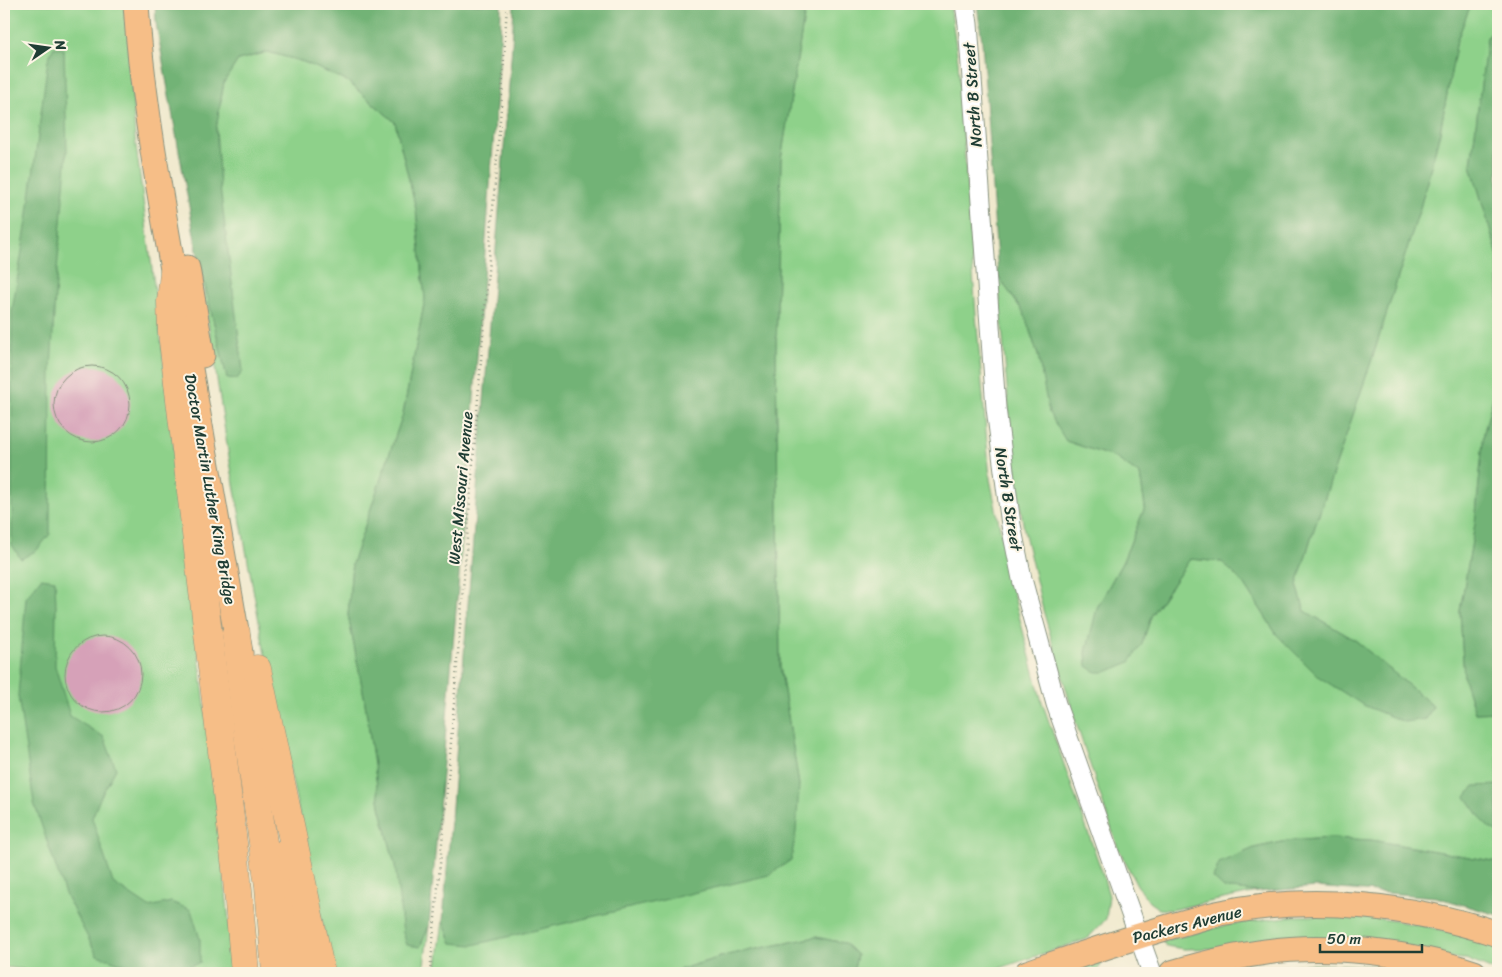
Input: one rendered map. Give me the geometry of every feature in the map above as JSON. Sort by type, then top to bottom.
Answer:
[{"type":"highway","points":[[174,273],[171,302],[172,332],[236,868],[245,973]]},
{"type":"highway","points":[[236,633],[245,714],[269,886],[276,973]]},
{"type":"highway","points":[[257,669],[322,973]]},
{"type":"main road","name":"Doctor Martin Luther King Bridge","points":[[143,14],[141,66],[151,144],[236,633],[258,746],[296,973]]},
{"type":"main road","name":"Doctor Martin Luther King Bridge","points":[[143,14],[154,67],[164,140],[257,669],[307,973]]},
{"type":"main road","name":"Packers Avenue","points":[[1027,973],[1138,935],[1226,912],[1274,906],[1323,904],[1396,910],[1459,922],[1498,934]]},
{"type":"main road","points":[[1172,973],[1231,958],[1268,952],[1318,949],[1393,954],[1453,966],[1474,973]]},
{"type":"street","name":"North B Street","points":[[965,4],[995,398],[1011,525],[1022,579],[1056,704],[1152,973]]},
{"type":"path","name":"West Missouri Avenue","points":[[430,973],[500,123],[507,4]]},
{"type":"green space","points":[[4,4],[127,4],[135,138],[218,813],[234,973],[34,973],[4,967]]},
{"type":"green space","points":[[155,4],[501,4],[500,53],[472,424],[429,926],[420,947],[407,945],[403,933],[395,865],[380,806],[364,696],[348,615],[352,564],[403,414],[425,299],[416,209],[395,122],[347,81],[304,62],[268,52],[238,60],[224,82],[216,129],[220,187],[243,371],[237,379],[227,378],[198,256],[156,23]]},
{"type":"green space","points":[[514,4],[806,4],[781,160],[776,349],[780,666],[799,785],[796,832],[791,860],[769,875],[473,945],[452,943],[443,921]]},
{"type":"green space","points":[[806,4],[950,4],[958,61],[990,479],[1014,597],[1042,702],[1109,896],[1106,919],[1087,939],[985,973],[853,973],[857,955],[844,943],[816,937],[727,955],[668,973],[436,973],[443,921],[452,943],[799,785],[780,666],[776,349],[781,160]]},
{"type":"green space","points":[[977,4],[1471,4],[1457,40],[1440,132],[1420,208],[1297,585],[1305,611],[1355,640],[1433,706],[1426,719],[1404,722],[1363,705],[1319,677],[1277,635],[1245,585],[1222,562],[1190,559],[1152,614],[1142,644],[1130,662],[1106,672],[1096,672],[1087,666],[1086,652],[1097,608],[1123,561],[1145,507],[1140,475],[1116,458],[1066,441],[1049,413],[1038,355],[1024,313],[998,276],[982,41]]},
{"type":"green space","points":[[1471,4],[1498,4],[1498,28],[1487,37],[1471,165],[1498,256],[1498,379],[1484,432],[1475,524],[1460,611],[1464,678],[1475,713],[1498,712],[1498,862],[1371,840],[1331,838],[1287,841],[1254,848],[1224,888],[1257,892],[1170,910],[1159,909],[1149,902],[1137,885],[1118,848],[1076,723],[1043,610],[1024,530],[1012,449],[998,276],[1024,313],[1066,441],[1116,458],[1140,475],[1145,507],[1123,561],[1097,608],[1142,644],[1152,614],[1190,559],[1222,562],[1245,585],[1277,635],[1426,719],[1433,706],[1355,640],[1305,611],[1297,585],[1420,208],[1440,132],[1457,40]]},
{"type":"green space","points":[[1498,28],[1498,256],[1471,165],[1487,37]]},
{"type":"green space","points":[[54,47],[64,49],[67,151],[51,370],[50,534],[37,550],[21,559],[12,545],[12,311],[27,221],[48,59]]},
{"type":"green space","points":[[268,52],[304,62],[347,81],[395,122],[416,209],[425,299],[403,414],[352,564],[348,615],[364,696],[380,806],[395,865],[420,947],[429,926],[423,973],[333,973],[264,649],[228,451],[198,256],[227,378],[216,129],[224,82],[238,60]]},
{"type":"green space","points":[[1498,379],[1498,712],[1475,713],[1464,678],[1460,611],[1475,524],[1484,432]]},
{"type":"green space","points":[[41,578],[55,580],[55,666],[70,716],[104,737],[116,769],[101,796],[92,818],[113,883],[149,907],[171,902],[191,910],[200,939],[200,963],[173,971],[134,968],[97,955],[65,894],[34,803],[18,696],[26,598]]},
{"type":"green space","points":[[1498,785],[1498,833],[1486,825],[1466,797],[1474,786]]},
{"type":"green space","points":[[1331,838],[1371,840],[1498,862],[1498,915],[1436,897],[1316,887],[1257,892],[1224,888],[1213,878],[1219,863],[1254,848],[1287,841]]},
{"type":"green space","points":[[1294,916],[1344,916],[1377,919],[1430,927],[1465,936],[1498,946],[1498,972],[1466,959],[1228,948],[1184,949],[1166,946],[1162,941],[1232,924]]},
{"type":"green space","points":[[816,937],[844,943],[857,955],[853,973],[668,973],[727,955]]},
{"type":"green space","points":[[1097,960],[1102,962],[1094,973],[1058,973]]},
{"type":"green space","points":[[1307,964],[1385,966],[1414,973],[1224,973]]},
{"type":"building","points":[[92,366],[106,369],[119,377],[127,390],[130,404],[127,418],[119,431],[106,439],[92,442],[78,439],[65,431],[57,418],[54,404],[57,390],[65,377],[78,369]]},
{"type":"building","points":[[103,636],[117,639],[130,647],[138,660],[141,674],[138,688],[130,701],[117,709],[103,712],[89,709],[76,701],[68,688],[65,674],[68,660],[76,647],[89,639]]}]
